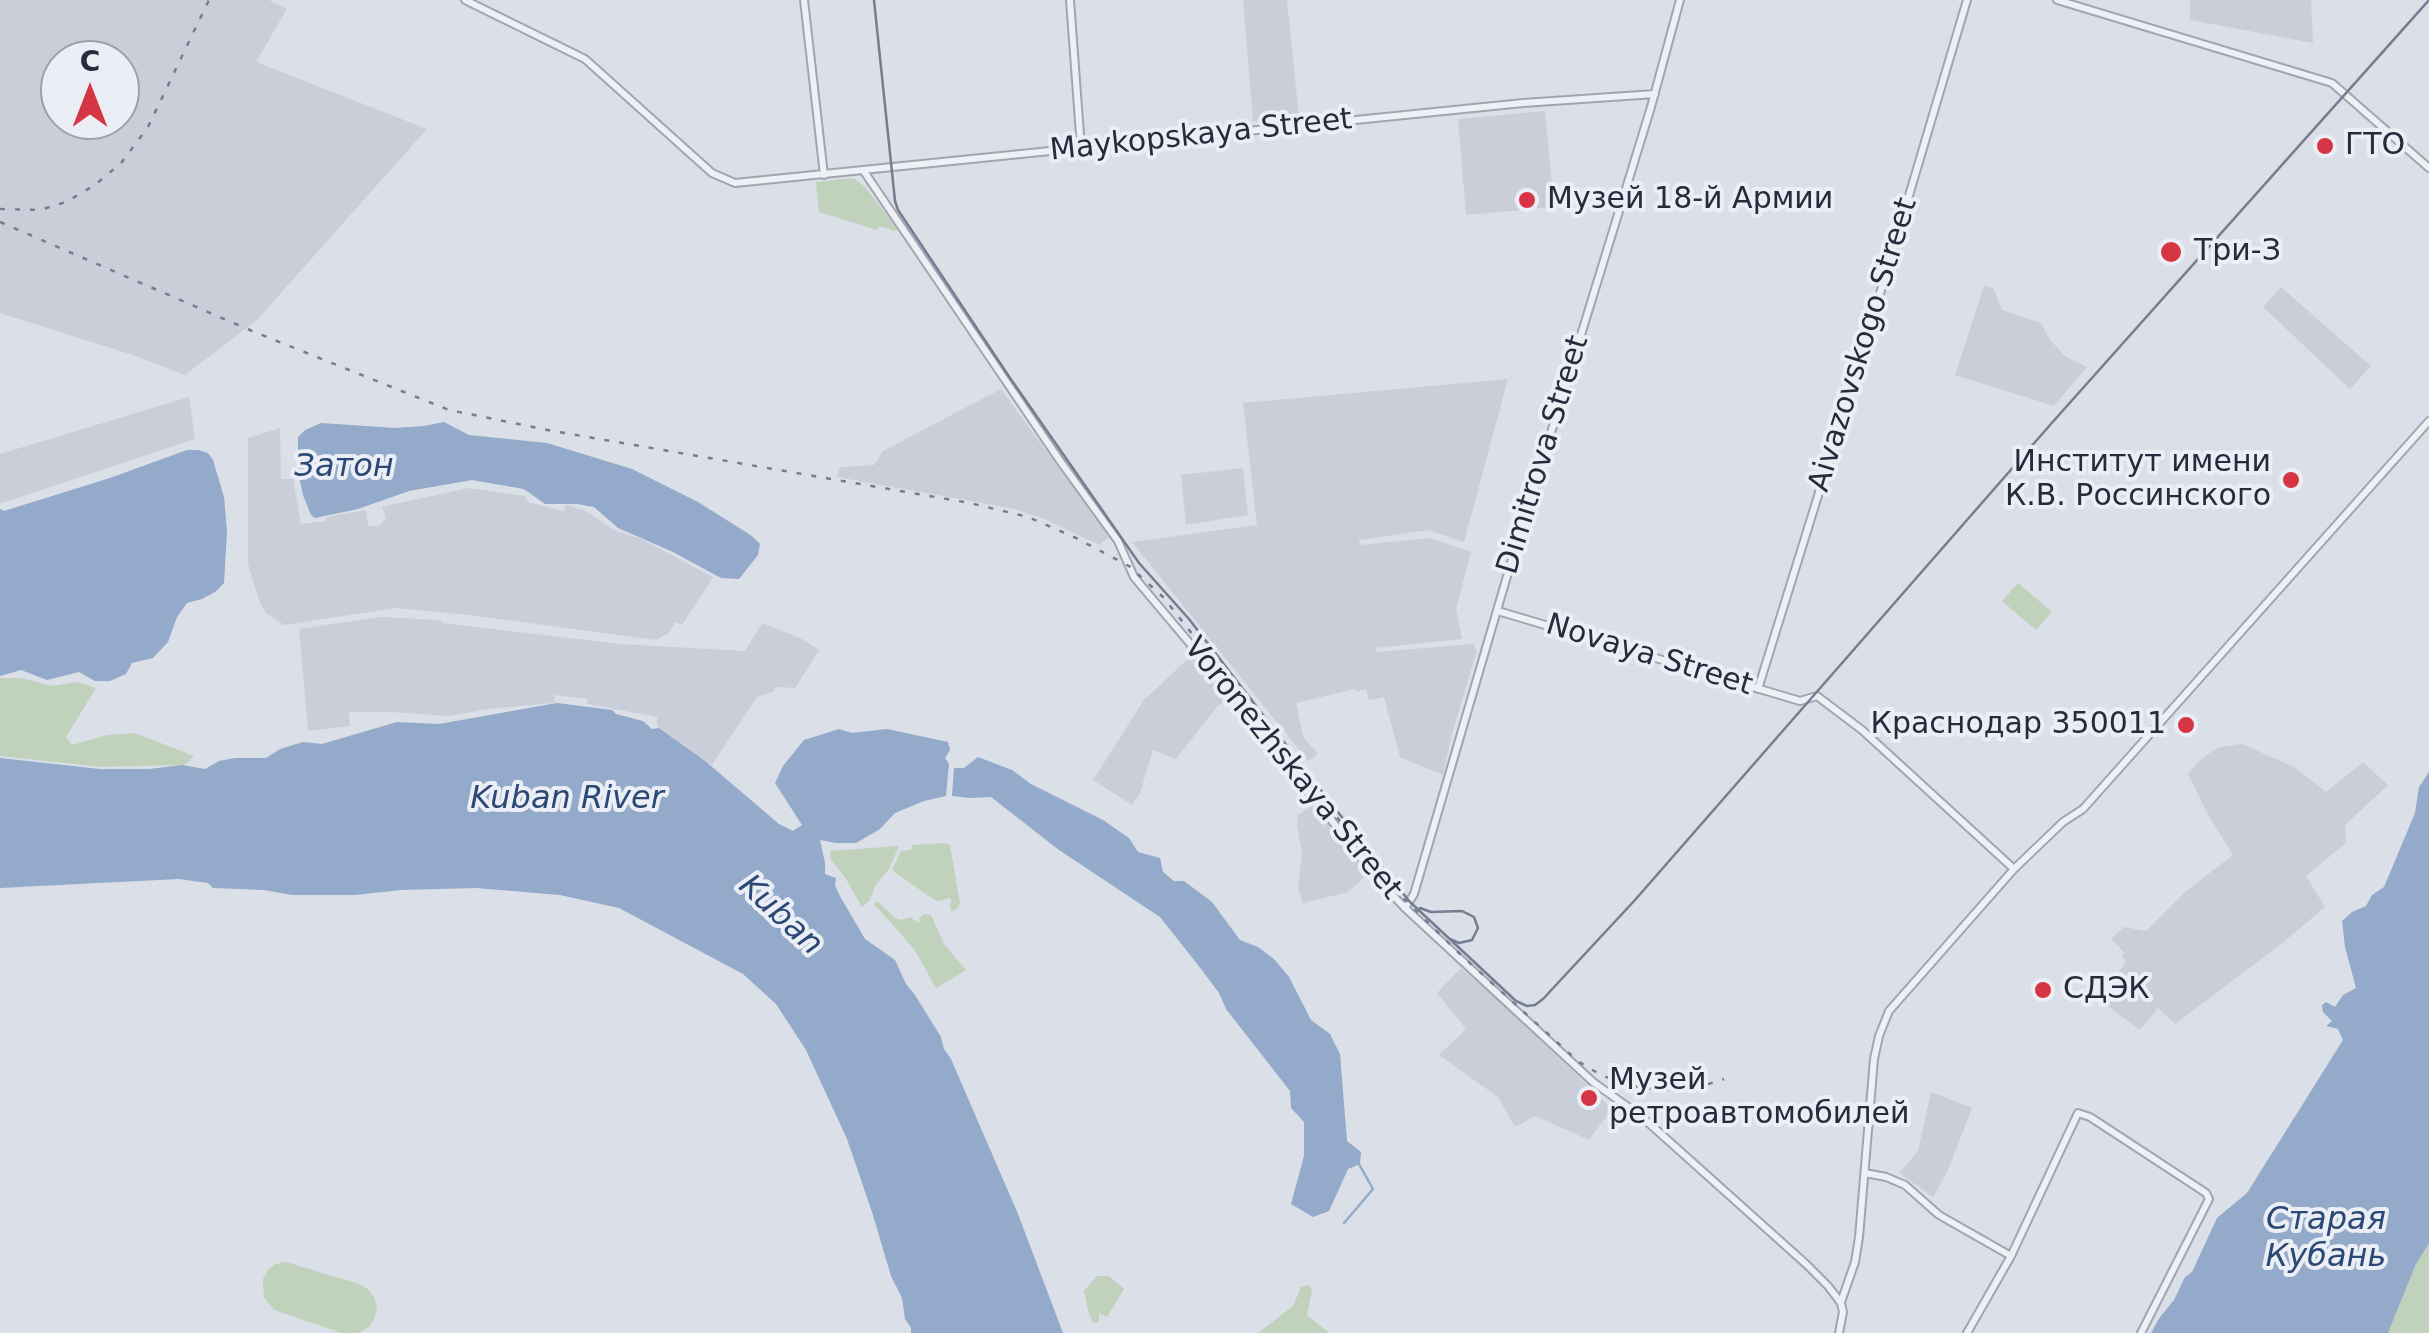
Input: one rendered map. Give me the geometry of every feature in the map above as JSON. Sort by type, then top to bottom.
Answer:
[{"type":"street","name":"Maykopskaya Street","points":[[464,0],[582,56],[712,172],[734,183],[1512,104],[1655,94]]},
{"type":"street","points":[[804,0],[824,175]]},
{"type":"street","points":[[1070,0],[1081,148]]},
{"type":"street","name":"Dimitrova Street","points":[[1405,908],[1414,894],[1680,0]]},
{"type":"street","name":"Aivazovskogo Street","points":[[1758,689],[1967,0]]},
{"type":"street","points":[[2056,0],[2332,83],[2429,168]]},
{"type":"street","name":"Voronezhskaya Street","points":[[863,170],[1118,542],[1134,577],[1246,710],[1377,879],[1593,1082],[1642,1117],[1736,1199],[1806,1264],[1840,1303]]},
{"type":"street","points":[[1839,1333],[1843,1312],[1840,1303],[1855,1262],[1874,1059],[1878,1036],[1889,1011],[2017,867],[2062,822],[2083,808],[2429,422]]},
{"type":"street","name":"Novaya Street","points":[[1498,611],[1800,701],[1817,696],[1862,730],[2017,867]]},
{"type":"street","points":[[1968,1333],[2011,1256],[2076,1114],[2082,1113],[2206,1193],[2209,1199],[2141,1333]]},
{"type":"street","points":[[1865,1173],[1906,1185],[1939,1215],[2011,1256]]},
{"type":"shaded area","points":[[0,0],[269,0],[287,9],[256,62],[427,129],[257,320],[185,375],[0,313]]},
{"type":"shaded area","points":[[1243,0],[1287,0],[1299,117],[1253,121]]},
{"type":"shaded area","points":[[2190,0],[2311,0],[2313,43],[2190,20]]},
{"type":"shaded area","points":[[1545,111],[1554,207],[1466,215],[1458,119]]},
{"type":"shaded area","points":[[1984,286],[1993,288],[2002,310],[2041,323],[2066,357],[2087,367],[2054,406],[1955,375]]},
{"type":"shaded area","points":[[2281,287],[2371,366],[2350,389],[2263,307]]},
{"type":"shaded area","points":[[1508,379],[1464,542],[1428,530],[1359,540],[1360,545],[1430,538],[1471,552],[1456,609],[1462,639],[1375,648],[1376,652],[1473,644],[1477,650],[1443,775],[1400,757],[1384,697],[1369,700],[1366,689],[1296,703],[1303,737],[1318,754],[1308,761],[1132,542],[1257,525],[1243,403]]},
{"type":"shaded area","points":[[1001,389],[1109,537],[1099,545],[1015,509],[837,477],[840,467],[874,465],[883,451]]},
{"type":"shaded area","points":[[189,397],[195,439],[0,502],[0,454]]},
{"type":"shaded area","points":[[280,428],[281,479],[293,479],[301,524],[366,510],[368,526],[379,526],[386,518],[382,507],[468,488],[525,496],[528,502],[563,511],[566,505],[584,510],[616,531],[641,539],[713,577],[682,625],[676,622],[656,640],[396,608],[284,625],[266,613],[260,603],[248,564],[248,438]]},
{"type":"shaded area","points":[[1243,468],[1248,515],[1186,525],[1181,475]]},
{"type":"shaded area","points":[[382,617],[436,620],[620,644],[745,651],[762,623],[819,650],[795,688],[775,687],[774,691],[757,697],[712,765],[657,726],[657,717],[555,695],[554,703],[449,716],[349,712],[350,726],[308,731],[299,629]]},
{"type":"shaded area","points":[[1193,654],[1227,698],[1176,759],[1153,750],[1140,793],[1132,805],[1093,780],[1144,700]]},
{"type":"shaded area","points":[[2242,744],[2294,767],[2326,792],[2363,762],[2388,785],[2345,825],[2346,843],[2306,876],[2325,907],[2175,1024],[2158,1008],[2140,1030],[2098,999],[2126,962],[2124,952],[2111,939],[2124,927],[2146,931],[2185,892],[2233,855],[2188,774],[2217,748]]},
{"type":"shaded area","points":[[1313,805],[1368,874],[1348,892],[1303,903],[1298,888],[1302,852],[1298,815]]},
{"type":"shaded area","points":[[1461,968],[1612,1109],[1589,1140],[1535,1116],[1515,1127],[1498,1097],[1439,1055],[1466,1029],[1437,993]]},
{"type":"shaded area","points":[[1931,1092],[1972,1108],[1933,1197],[1899,1173],[1918,1151]]},
{"type":"green space","points":[[853,178],[898,229],[880,226],[877,230],[819,212],[816,182]]},
{"type":"green space","points":[[2018,583],[2052,612],[2036,630],[2002,601]]},
{"type":"green space","points":[[0,678],[21,678],[53,686],[77,682],[96,688],[66,737],[72,745],[107,735],[135,733],[194,756],[185,765],[101,767],[0,756]]},
{"type":"green space","points":[[912,845],[950,845],[960,903],[951,911],[950,898],[938,901],[892,870],[901,851],[911,850]]},
{"type":"green space","points":[[899,846],[889,869],[862,907],[830,858],[830,851]]},
{"type":"green space","points":[[877,901],[901,920],[910,917],[919,923],[924,914],[931,915],[944,944],[966,970],[936,988],[914,949],[874,904]]},
{"type":"green space","points":[[2429,1243],[2429,1333],[2388,1333],[2416,1264]]},
{"type":"green space","points":[[286,1262],[368,1289],[377,1307],[370,1326],[358,1333],[342,1333],[274,1310],[264,1297],[263,1279],[276,1264]]},
{"type":"green space","points":[[1097,1276],[1109,1276],[1124,1289],[1107,1317],[1099,1313],[1099,1322],[1093,1323],[1084,1291]]},
{"type":"green space","points":[[1309,1285],[1312,1290],[1307,1315],[1329,1333],[1258,1333],[1293,1306],[1301,1287]]},
{"type":"water","name":"Затон","points":[[444,422],[469,435],[547,443],[632,469],[698,502],[752,536],[760,544],[758,555],[739,579],[721,578],[618,528],[594,507],[545,504],[524,489],[472,480],[409,491],[358,509],[315,518],[311,515],[298,472],[298,437],[305,430],[321,423],[395,428]]},
{"type":"water","points":[[187,450],[208,453],[224,497],[224,583],[215,592],[187,603],[168,642],[153,658],[132,663],[126,674],[110,681],[95,681],[79,672],[47,680],[21,670],[0,676],[0,509],[4,511],[110,478]]},
{"type":"water","name":"Kuban River","points":[[557,703],[612,710],[643,721],[652,729],[659,728],[793,831],[802,825],[775,783],[804,740],[839,729],[852,733],[887,729],[948,742],[946,796],[895,813],[880,829],[856,843],[820,840],[825,874],[836,878],[835,886],[865,939],[895,960],[941,1037],[1018,1214],[1063,1333],[911,1333],[847,1139],[806,1050],[776,1004],[743,974],[619,908],[560,895],[476,888],[292,895],[213,888],[208,883],[179,879],[0,888],[0,758],[100,769],[182,765],[205,769],[219,761],[266,758],[303,742],[322,744],[397,722],[439,724]]},
{"type":"water","points":[[978,757],[1012,770],[1031,784],[1103,820],[1129,838],[1138,852],[1160,858],[1163,872],[1174,881],[1184,881],[1212,902],[1240,940],[1274,959],[1289,977],[1311,1020],[1330,1034],[1340,1054],[1347,1141],[1361,1152],[1360,1164],[1348,1169],[1329,1211],[1313,1217],[1291,1204],[1304,1156],[1304,1122],[1291,1108],[1290,1091],[1226,1009],[1198,965],[1160,917],[1059,850],[991,797],[952,796],[954,768],[964,768]]},
{"type":"water","name":"Старая Кубань","points":[[2429,772],[2429,1243],[2416,1264],[2388,1333],[2151,1333],[2185,1277],[2192,1272],[2217,1218],[2247,1193],[2343,1040],[2338,1029],[2326,1026],[2332,1021],[2322,1005],[2326,1002],[2335,1007],[2343,995],[2356,988],[2342,921],[2366,906],[2372,895],[2384,887],[2415,813],[2419,787]]},
{"type":"waterway","points":[[1344,1223],[1373,1189],[1359,1164]]},
{"type":"tram line","points":[[874,0],[898,210],[1139,563],[1189,619],[1410,902],[1516,1001],[1527,1006],[1543,999],[1635,900],[2050,425],[2429,0]]},
{"type":"tram line","points":[[1420,908],[1431,912],[1462,911],[1474,917],[1478,928],[1472,940],[1459,943],[1450,939]]},
{"type":"railway","points":[[0,209],[40,210],[66,202],[121,163],[148,127],[209,0]]},
{"type":"railway","points":[[0,222],[252,331],[449,410],[970,503],[1028,517],[1076,538],[1129,566],[1163,597],[1392,887],[1579,1062],[1628,1085],[1653,1089],[1702,1086],[1724,1079]]},
{"type":"place","name":"ГТО","points":[[2325,146]]},
{"type":"place","name":"Музей 18-й Армии","points":[[1527,200]]},
{"type":"place","name":"Три-З","points":[[2171,252]]},
{"type":"place","name":"Институт имени К.В. Россинского","points":[[2291,480]]},
{"type":"place","name":"Краснодар 350011","points":[[2186,725]]},
{"type":"place","name":"СДЭК","points":[[2043,990]]},
{"type":"place","name":"Музей ретроавтомобилей","points":[[1589,1098]]},
{"type":"water label","name":"Kuban","points":[[780,916]]}]
